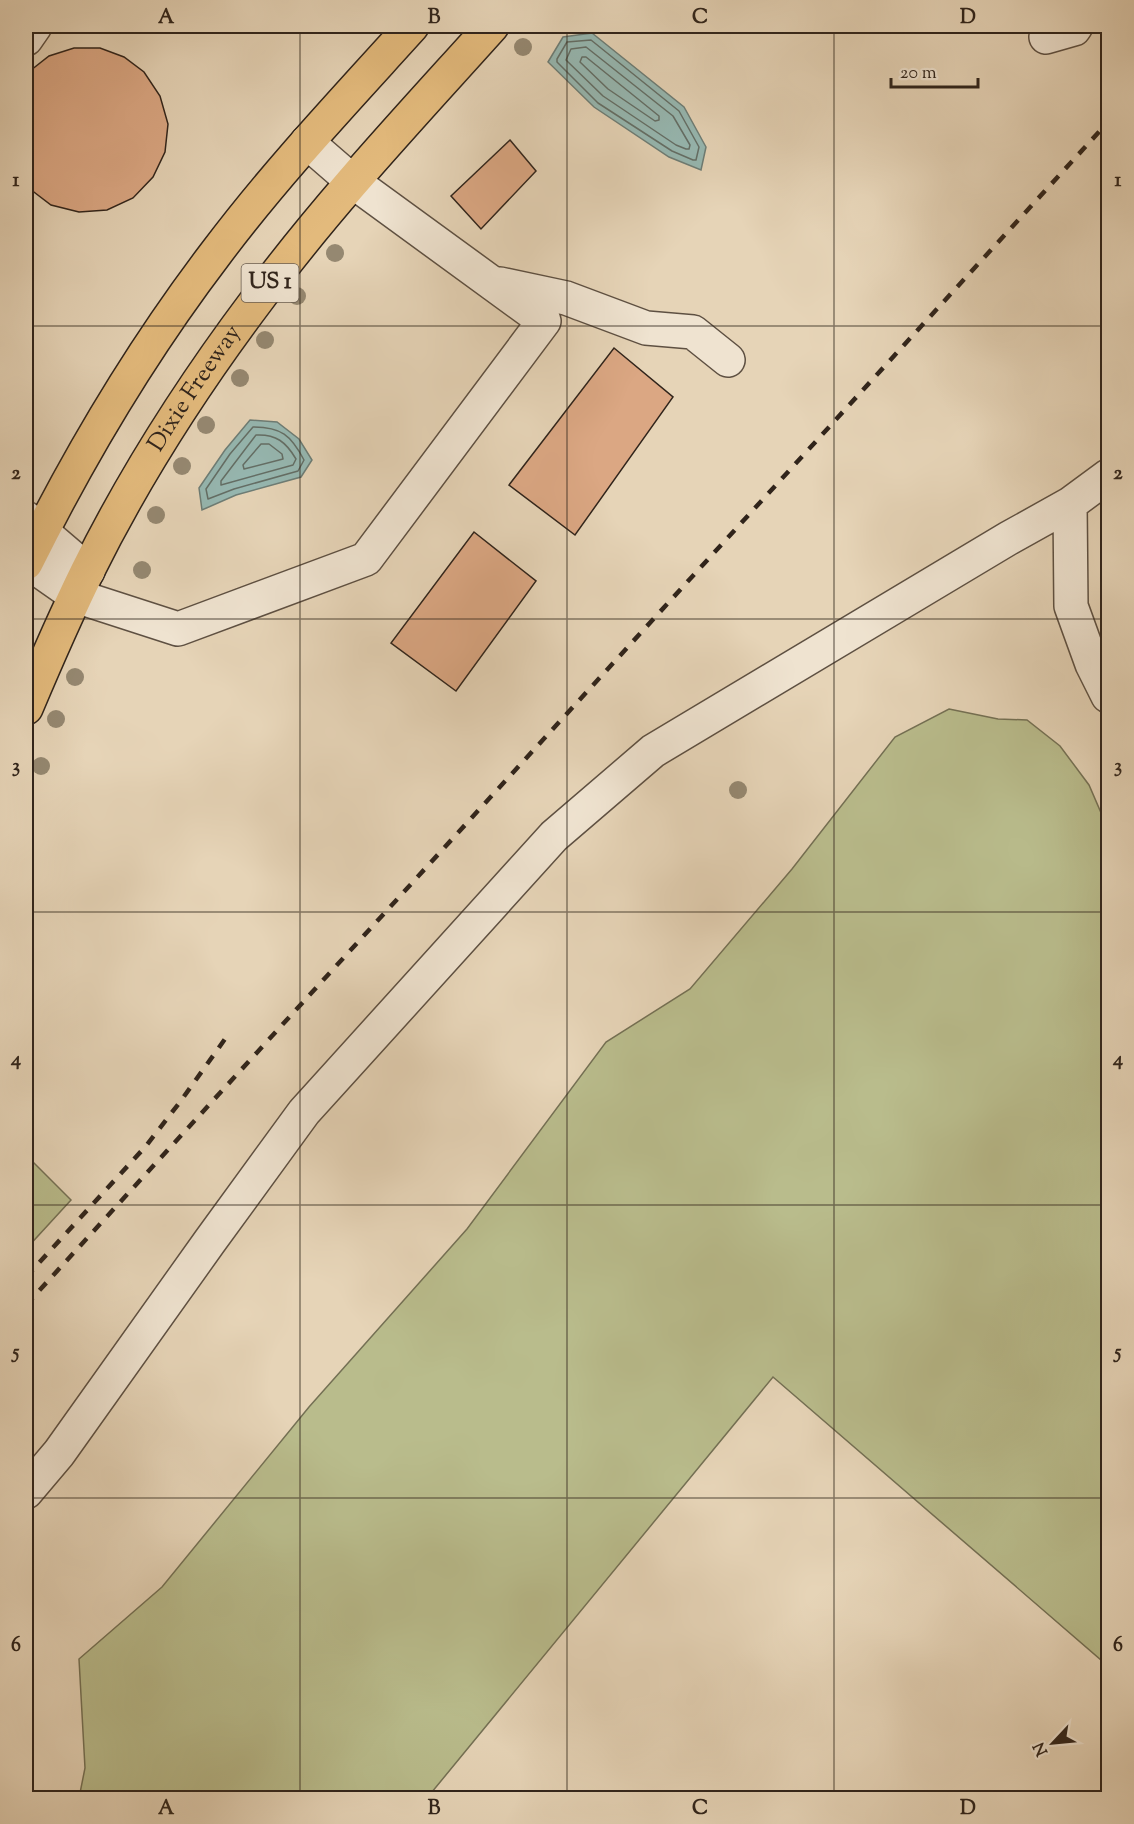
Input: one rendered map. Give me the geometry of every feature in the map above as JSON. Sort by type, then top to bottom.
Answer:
[{"type":"main road","name":"US 1","points":[[26,562],[34,525],[77,464],[114,401],[215,253],[307,142],[412,26]]},
{"type":"main road","name":"Dixie Freeway","points":[[26,708],[82,583],[128,498],[208,369],[262,292],[352,181],[492,26]]},
{"type":"street","points":[[26,39],[36,26]]},
{"type":"street","points":[[1046,37],[1076,26]]},
{"type":"street","points":[[26,562],[82,583],[178,629],[366,559],[544,321],[352,181],[307,142]]},
{"type":"street","points":[[489,281],[566,298],[646,328],[693,332],[728,360]]},
{"type":"street","points":[[26,1492],[59,1453],[304,1112],[554,836],[653,751],[1009,538],[1070,504],[1108,476]]},
{"type":"street","points":[[1070,504],[1071,606],[1092,664],[1108,696]]},
{"type":"street","points":[[34,525],[82,583]]},
{"type":"green space","points":[[949,709],[998,719],[1027,720],[1060,746],[1089,785],[1108,829],[1108,1666],[773,1377],[427,1798],[79,1798],[85,1768],[79,1659],[162,1587],[309,1407],[467,1229],[606,1042],[690,989],[792,869],[895,737]]},
{"type":"green space","points":[[26,1155],[71,1200],[26,1249]]},
{"type":"water","points":[[592,33],[684,107],[706,147],[701,170],[669,157],[594,107],[548,62],[563,37]]},
{"type":"water","points":[[250,420],[277,422],[299,439],[312,460],[301,477],[236,495],[202,510],[199,488],[225,450]]},
{"type":"building","points":[[74,48],[100,48],[124,57],[144,72],[160,96],[168,124],[165,152],[153,177],[133,198],[107,210],[79,212],[51,205],[26,186],[26,74],[49,56]]},
{"type":"building","points":[[510,140],[536,171],[481,229],[451,196]]},
{"type":"building","points":[[614,348],[673,397],[575,535],[509,485]]},
{"type":"building","points":[[474,532],[536,581],[456,691],[391,643]]},
{"type":"railway","points":[[26,1305],[1108,122]]},
{"type":"railway","points":[[26,1277],[146,1146],[230,1032]]}]
